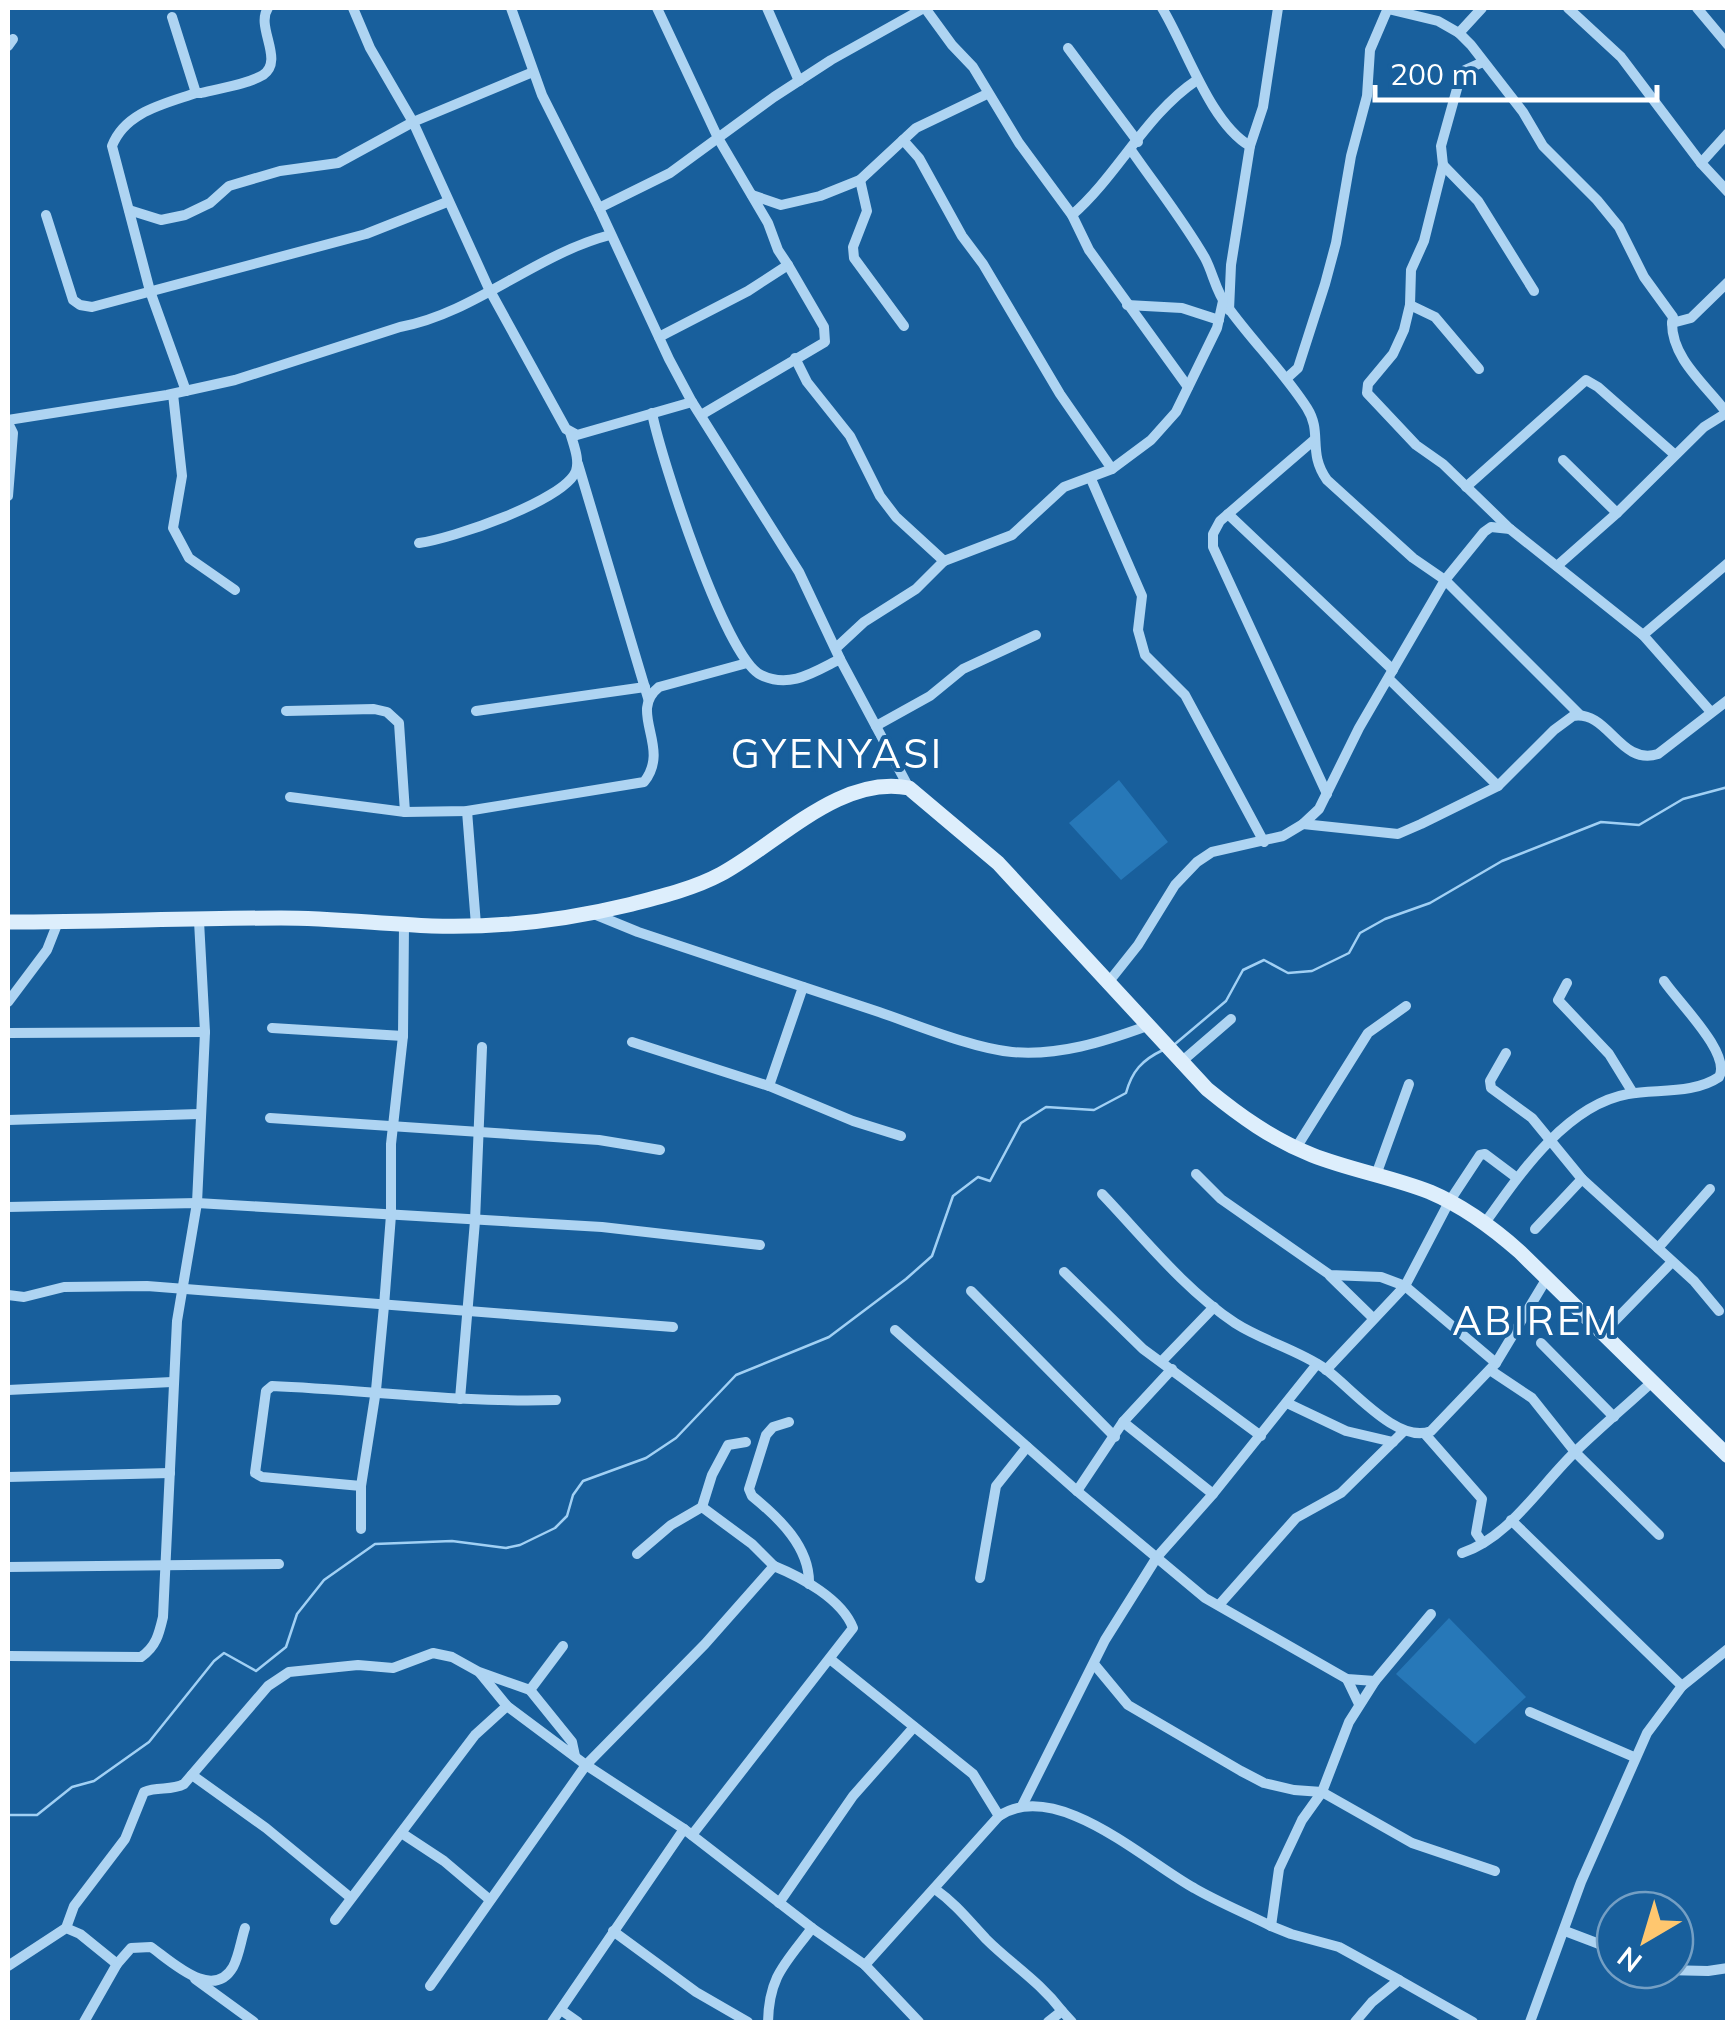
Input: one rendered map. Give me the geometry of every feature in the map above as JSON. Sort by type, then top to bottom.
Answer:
[{"type":"street","points":[[186,391],[150,292],[112,146],[124,123],[152,108],[260,77],[268,70],[272,59],[263,22],[268,8]]},
{"type":"street","points":[[290,797],[405,812],[467,811],[634,786],[644,782],[656,755],[646,693],[570,432],[562,424],[489,288],[413,122],[370,48],[353,8]]},
{"type":"street","points":[[511,8],[532,72],[560,135],[692,402],[799,572],[909,788],[998,863],[1171,1054],[1241,1117],[1296,1148],[1449,1202],[1485,1223],[1728,1456]]},
{"type":"street","points":[[657,8],[718,138],[824,328],[825,342],[701,414]]},
{"type":"street","points":[[767,8],[798,81]]},
{"type":"street","points":[[599,208],[670,173],[798,81],[924,8],[973,67],[987,94],[1072,215],[1089,250],[1188,387]]},
{"type":"street","points":[[1162,8],[1184,44],[1197,80],[1234,133],[1250,146]]},
{"type":"street","points":[[652,413],[705,574],[733,645],[746,663],[762,676],[789,682],[838,654],[864,622],[916,590],[944,561],[1012,535],[1064,486],[1112,469],[1163,428],[1188,387],[1226,305],[1250,146],[1263,106],[1278,8]]},
{"type":"street","points":[[1286,378],[1298,368],[1336,243],[1350,156],[1367,96],[1370,50],[1388,8],[1428,18],[1459,33],[1523,112],[1544,146],[1619,227],[1644,277],[1673,317],[1672,336],[1681,357],[1727,412],[1674,454],[1617,514],[1558,566]]},
{"type":"street","points":[[1459,33],[1482,8]]},
{"type":"street","points":[[1568,8],[1621,57],[1701,163],[1728,192]]},
{"type":"street","points":[[1697,8],[1728,45]]},
{"type":"street","points":[[172,17],[196,93]]},
{"type":"street","points":[[1068,48],[1206,261],[1226,305],[1310,414],[1315,426],[1318,467],[1328,480],[1400,547],[1445,580],[1579,714],[1591,718],[1628,751],[1650,757],[1658,754],[1728,700]]},
{"type":"street","points":[[1483,62],[1466,70],[1460,78],[1441,146],[1443,165],[1424,240],[1411,270],[1410,304],[1393,354],[1368,384],[1367,393],[1416,445],[1443,464],[1510,530],[1643,635],[1711,712]]},
{"type":"street","points":[[130,210],[160,220],[185,215],[210,203],[229,186],[295,168],[338,163],[413,122],[532,72]]},
{"type":"street","points":[[1072,215],[1091,199],[1170,103],[1197,80]]},
{"type":"street","points":[[751,195],[781,205],[820,196],[860,180],[932,118],[987,94]]},
{"type":"street","points":[[1701,163],[1728,133]]},
{"type":"street","points":[[903,140],[919,158],[962,236],[984,264],[1077,421],[1112,469]]},
{"type":"street","points":[[1443,165],[1478,201],[1534,291]]},
{"type":"street","points":[[860,180],[866,210],[854,258],[904,326]]},
{"type":"street","points":[[46,215],[73,300],[92,307],[366,234],[447,202]]},
{"type":"street","points":[[768,224],[781,205]]},
{"type":"street","points":[[8,496],[13,433],[8,421],[236,380],[400,326],[420,323],[583,242],[610,235]]},
{"type":"street","points":[[659,337],[748,291],[788,265]]},
{"type":"street","points":[[1672,323],[1691,318],[1728,282]]},
{"type":"street","points":[[1410,304],[1435,317],[1479,369]]},
{"type":"street","points":[[1127,305],[1182,308],[1218,324],[1237,320]]},
{"type":"street","points":[[795,358],[807,382],[850,436],[880,496],[896,517],[944,561]]},
{"type":"street","points":[[1466,487],[1586,380],[1674,454]]},
{"type":"street","points":[[174,394],[182,476],[173,528],[189,558],[235,590]]},
{"type":"street","points":[[570,432],[586,433],[608,423],[692,402]]},
{"type":"street","points":[[1314,440],[1214,528],[1214,547],[1327,794]]},
{"type":"street","points":[[1563,460],[1617,514]]},
{"type":"street","points":[[419,543],[436,541],[548,497],[574,476],[578,464]]},
{"type":"street","points":[[1091,479],[1142,596],[1138,630],[1145,655],[1185,695],[1264,842]]},
{"type":"street","points":[[1228,514],[1498,786]]},
{"type":"street","points":[[1106,984],[1197,862],[1212,852],[1283,836],[1319,809],[1359,728],[1445,580],[1484,532],[1491,527],[1510,530]]},
{"type":"street","points":[[1643,635],[1728,563]]},
{"type":"street","points":[[876,726],[930,696],[964,669],[1036,635]]},
{"type":"street","points":[[476,712],[646,693],[746,663]]},
{"type":"street","points":[[286,711],[374,710],[394,717],[399,723],[405,812]]},
{"type":"street","points":[[1303,824],[1398,834],[1498,786],[1554,730],[1579,714]]},
{"type":"street","points":[[8,922],[282,918],[476,925],[590,912],[712,879],[828,804],[858,791],[892,785],[909,788]]},
{"type":"street","points":[[467,811],[476,925]]},
{"type":"street","points":[[590,912],[638,932],[1008,1052],[1076,1048],[1146,1026]]},
{"type":"street","points":[[8,1656],[141,1658],[160,1634],[164,1617],[172,1382],[197,1203],[205,1032],[199,921]]},
{"type":"street","points":[[8,1002],[47,950],[58,922]]},
{"type":"street","points":[[361,1530],[361,1486],[384,1306],[393,1126],[403,1036],[404,924]]},
{"type":"street","points":[[1485,1223],[1516,1178],[1550,1140],[1592,1108],[1613,1097],[1701,1086],[1720,1076],[1723,1070],[1716,1049],[1664,982]]},
{"type":"street","points":[[1567,983],[1558,1000],[1609,1054],[1633,1093]]},
{"type":"street","points":[[769,1086],[803,987]]},
{"type":"street","points":[[1296,1148],[1368,1033],[1406,1006]]},
{"type":"street","points":[[1171,1054],[1232,1020]]},
{"type":"street","points":[[272,1028],[403,1036]]},
{"type":"street","points":[[8,1033],[205,1032]]},
{"type":"street","points":[[632,1042],[769,1086],[901,1136]]},
{"type":"street","points":[[460,1399],[480,1132],[482,1047]]},
{"type":"street","points":[[1506,1053],[1490,1081],[1491,1088],[1532,1118],[1582,1179],[1694,1280],[1719,1311]]},
{"type":"street","points":[[1376,1175],[1409,1084]]},
{"type":"street","points":[[8,1120],[199,1114]]},
{"type":"street","points":[[270,1118],[600,1140],[660,1150]]},
{"type":"street","points":[[865,1966],[999,1816],[1017,1806],[1105,1640],[1157,1557],[1288,1404],[1406,1286],[1449,1202],[1482,1154],[1516,1178]]},
{"type":"street","points":[[1196,1174],[1221,1199],[1330,1275],[1372,1318]]},
{"type":"street","points":[[1535,1228],[1582,1179]]},
{"type":"street","points":[[1658,1248],[1710,1189]]},
{"type":"street","points":[[1102,1194],[1214,1306],[1264,1340],[1322,1367],[1402,1432],[1424,1434],[1482,1498],[1476,1534],[1483,1543]]},
{"type":"street","points":[[8,1207],[197,1203],[639,1230],[760,1245]]},
{"type":"street","points":[[1603,1333],[1672,1263]]},
{"type":"street","points":[[1064,1272],[1125,1333],[1261,1436]]},
{"type":"street","points":[[1330,1275],[1381,1277],[1406,1286],[1532,1398],[1575,1452],[1659,1534]]},
{"type":"street","points":[[1424,1434],[1493,1367],[1546,1278]]},
{"type":"street","points":[[8,1295],[24,1297],[64,1287],[183,1289],[673,1326]]},
{"type":"street","points":[[971,1291],[1116,1437]]},
{"type":"street","points":[[1077,1491],[1123,1422],[1214,1306]]},
{"type":"street","points":[[894,1330],[1205,1598],[1347,1679],[1375,1680]]},
{"type":"street","points":[[1541,1343],[1614,1417]]},
{"type":"street","points":[[8,1390],[172,1382]]},
{"type":"street","points":[[1462,1553],[1483,1543],[1512,1520],[1575,1452],[1652,1382]]},
{"type":"street","points":[[361,1486],[262,1478],[255,1473],[263,1399],[272,1386],[376,1390],[460,1399],[556,1400]]},
{"type":"street","points":[[1288,1404],[1346,1431],[1394,1442]]},
{"type":"street","points":[[790,1422],[772,1427],[766,1435],[750,1490],[787,1529],[806,1560],[809,1584]]},
{"type":"street","points":[[1123,1422],[1213,1494]]},
{"type":"street","points":[[1219,1604],[1296,1518],[1342,1493],[1402,1432]]},
{"type":"street","points":[[638,1554],[671,1524],[702,1507],[722,1453],[728,1445],[746,1442]]},
{"type":"street","points":[[980,1578],[996,1486],[1027,1447]]},
{"type":"street","points":[[8,1477],[170,1473]]},
{"type":"street","points":[[552,2022],[688,1832],[850,1632],[848,1616],[809,1584],[774,1566],[752,1544],[702,1507]]},
{"type":"street","points":[[1512,1520],[1682,1686]]},
{"type":"street","points":[[8,1567],[279,1564]]},
{"type":"street","points":[[430,1986],[581,1761],[596,1752],[705,1644],[774,1566]]},
{"type":"street","points":[[1271,1926],[1278,1869],[1302,1820],[1322,1792],[1349,1722],[1375,1680],[1431,1614]]},
{"type":"street","points":[[530,1690],[563,1646]]},
{"type":"street","points":[[1530,2022],[1634,1757],[1660,1712],[1682,1686],[1728,1649]]},
{"type":"street","points":[[8,1966],[66,1928],[74,1906],[125,1839],[144,1792],[158,1787],[176,1789],[268,1686],[289,1672],[358,1664],[393,1668],[434,1653],[452,1657],[530,1690],[572,1742],[581,1761]]},
{"type":"street","points":[[830,1659],[973,1774],[999,1816]]},
{"type":"street","points":[[1094,1664],[1128,1704],[1242,1772],[1294,1790],[1322,1792],[1412,1843],[1495,1871]]},
{"type":"street","points":[[480,1672],[506,1706],[688,1832],[865,1966],[919,2022]]},
{"type":"street","points":[[1347,1679],[1360,1704]]},
{"type":"street","points":[[335,1920],[475,1736],[506,1706]]},
{"type":"street","points":[[1530,1712],[1634,1757]]},
{"type":"street","points":[[779,1903],[853,1796],[914,1727]]},
{"type":"street","points":[[552,1739],[596,1752]]},
{"type":"street","points":[[192,1775],[266,1828],[352,1898]]},
{"type":"street","points":[[988,1794],[1017,1806],[1072,1813],[1197,1890],[1290,1934],[1339,1947],[1473,2022]]},
{"type":"street","points":[[403,1834],[490,1900]]},
{"type":"street","points":[[935,1889],[968,1916],[984,1937],[1017,1964],[1072,2022]]},
{"type":"street","points":[[66,1928],[80,1934],[117,1964]]},
{"type":"street","points":[[195,1979],[227,1975],[245,1928]]},
{"type":"street","points":[[768,2022],[770,1991],[777,1975],[812,1928]]},
{"type":"street","points":[[1564,1930],[1595,1942]]},
{"type":"street","points":[[613,1932],[696,1992],[748,2022]]},
{"type":"street","points":[[84,2022],[117,1964],[131,1948],[151,1947],[254,2022]]},
{"type":"street","points":[[1695,1971],[1728,1968]]},
{"type":"street","points":[[1355,2022],[1399,1980]]},
{"type":"street","points":[[561,2010],[578,2022]]},
{"type":"street","points":[[1048,2022],[1062,2010]]},
{"type":"shaded area","points":[[1119,780],[1168,842],[1121,880],[1069,823]]},
{"type":"shaded area","points":[[1449,1618],[1526,1697],[1475,1744],[1396,1674]]},
{"type":"waterway","points":[[1175,1044],[1226,1001],[1243,970],[1264,960],[1288,973],[1312,971],[1349,953],[1360,933],[1385,919],[1430,903],[1502,861],[1601,822],[1639,825],[1683,799],[1728,787]]},
{"type":"waterway","points":[[8,1815],[37,1815],[72,1787],[94,1781],[149,1742],[224,1653],[256,1671],[286,1647],[297,1614],[324,1580],[375,1544],[452,1541],[506,1548],[555,1528],[567,1516],[573,1495],[583,1481],[646,1458],[676,1438],[736,1375],[829,1337],[906,1279],[932,1256],[953,1196],[978,1177],[990,1181],[1021,1123],[1046,1107],[1094,1110],[1126,1093],[1139,1067],[1163,1050]]},
{"type":"district","name":"GYENYASI","points":[[837,753]]},
{"type":"district","name":"ABIREM","points":[[1536,1320]]}]
